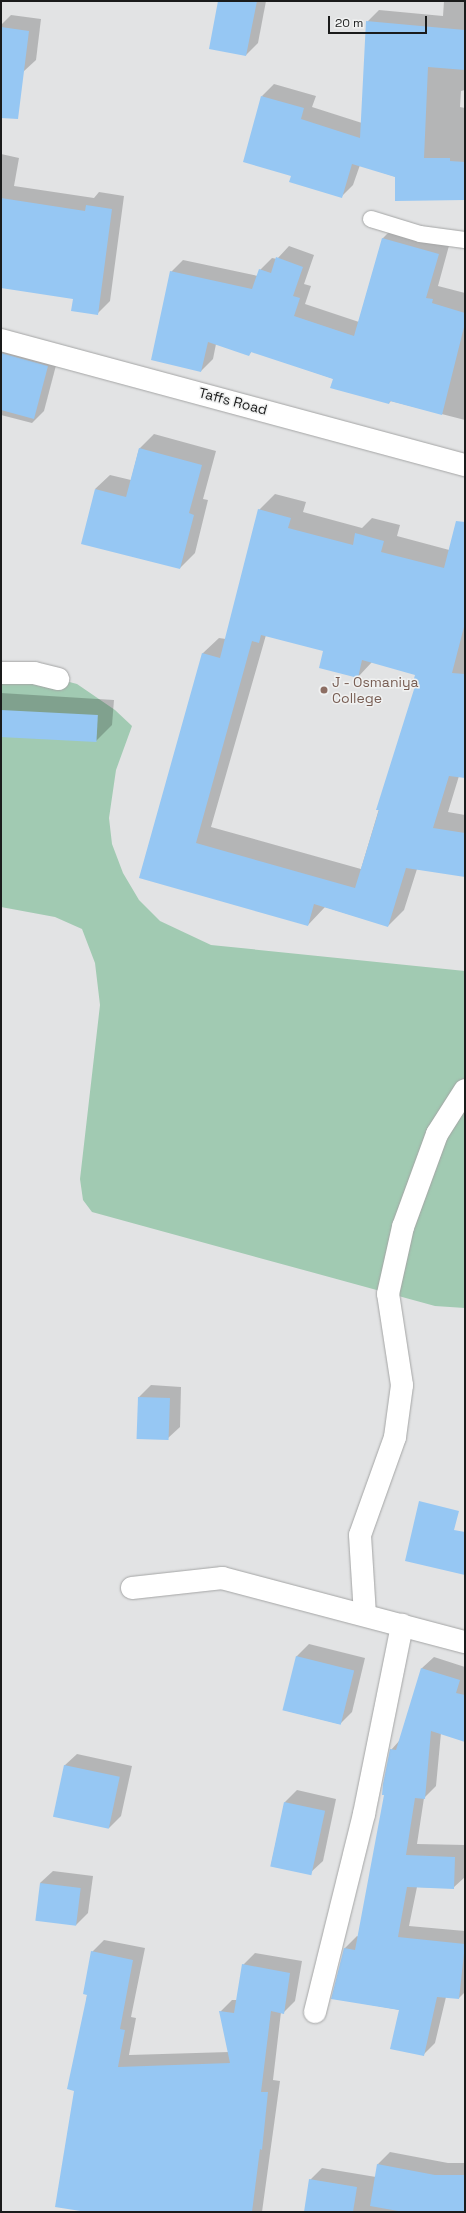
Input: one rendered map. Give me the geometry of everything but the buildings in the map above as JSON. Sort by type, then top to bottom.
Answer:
[{"type":"street","name":"Taffs Road","points":[[1,340],[465,465]]},
{"type":"street","points":[[1,673],[34,673],[58,679]]},
{"type":"street","points":[[365,1615],[360,1535],[395,1436],[402,1385],[388,1294],[403,1227],[437,1134],[465,1090]]},
{"type":"street","points":[[132,1588],[222,1578],[465,1642]]},
{"type":"street","points":[[315,2012],[364,1814],[402,1625]]},
{"type":"lane","points":[[371,218],[420,234],[465,240]]},
{"type":"green space","points":[[1,673],[58,679],[77,684],[115,710],[132,726],[116,770],[109,818],[112,844],[123,873],[139,900],[160,921],[211,945],[465,971],[465,1308],[435,1306],[92,1212],[83,1200],[80,1179],[100,1005],[95,963],[82,929],[55,917],[1,907]]},
{"type":"place","name":"J - Osmaniya College","points":[[324,690]]}]
